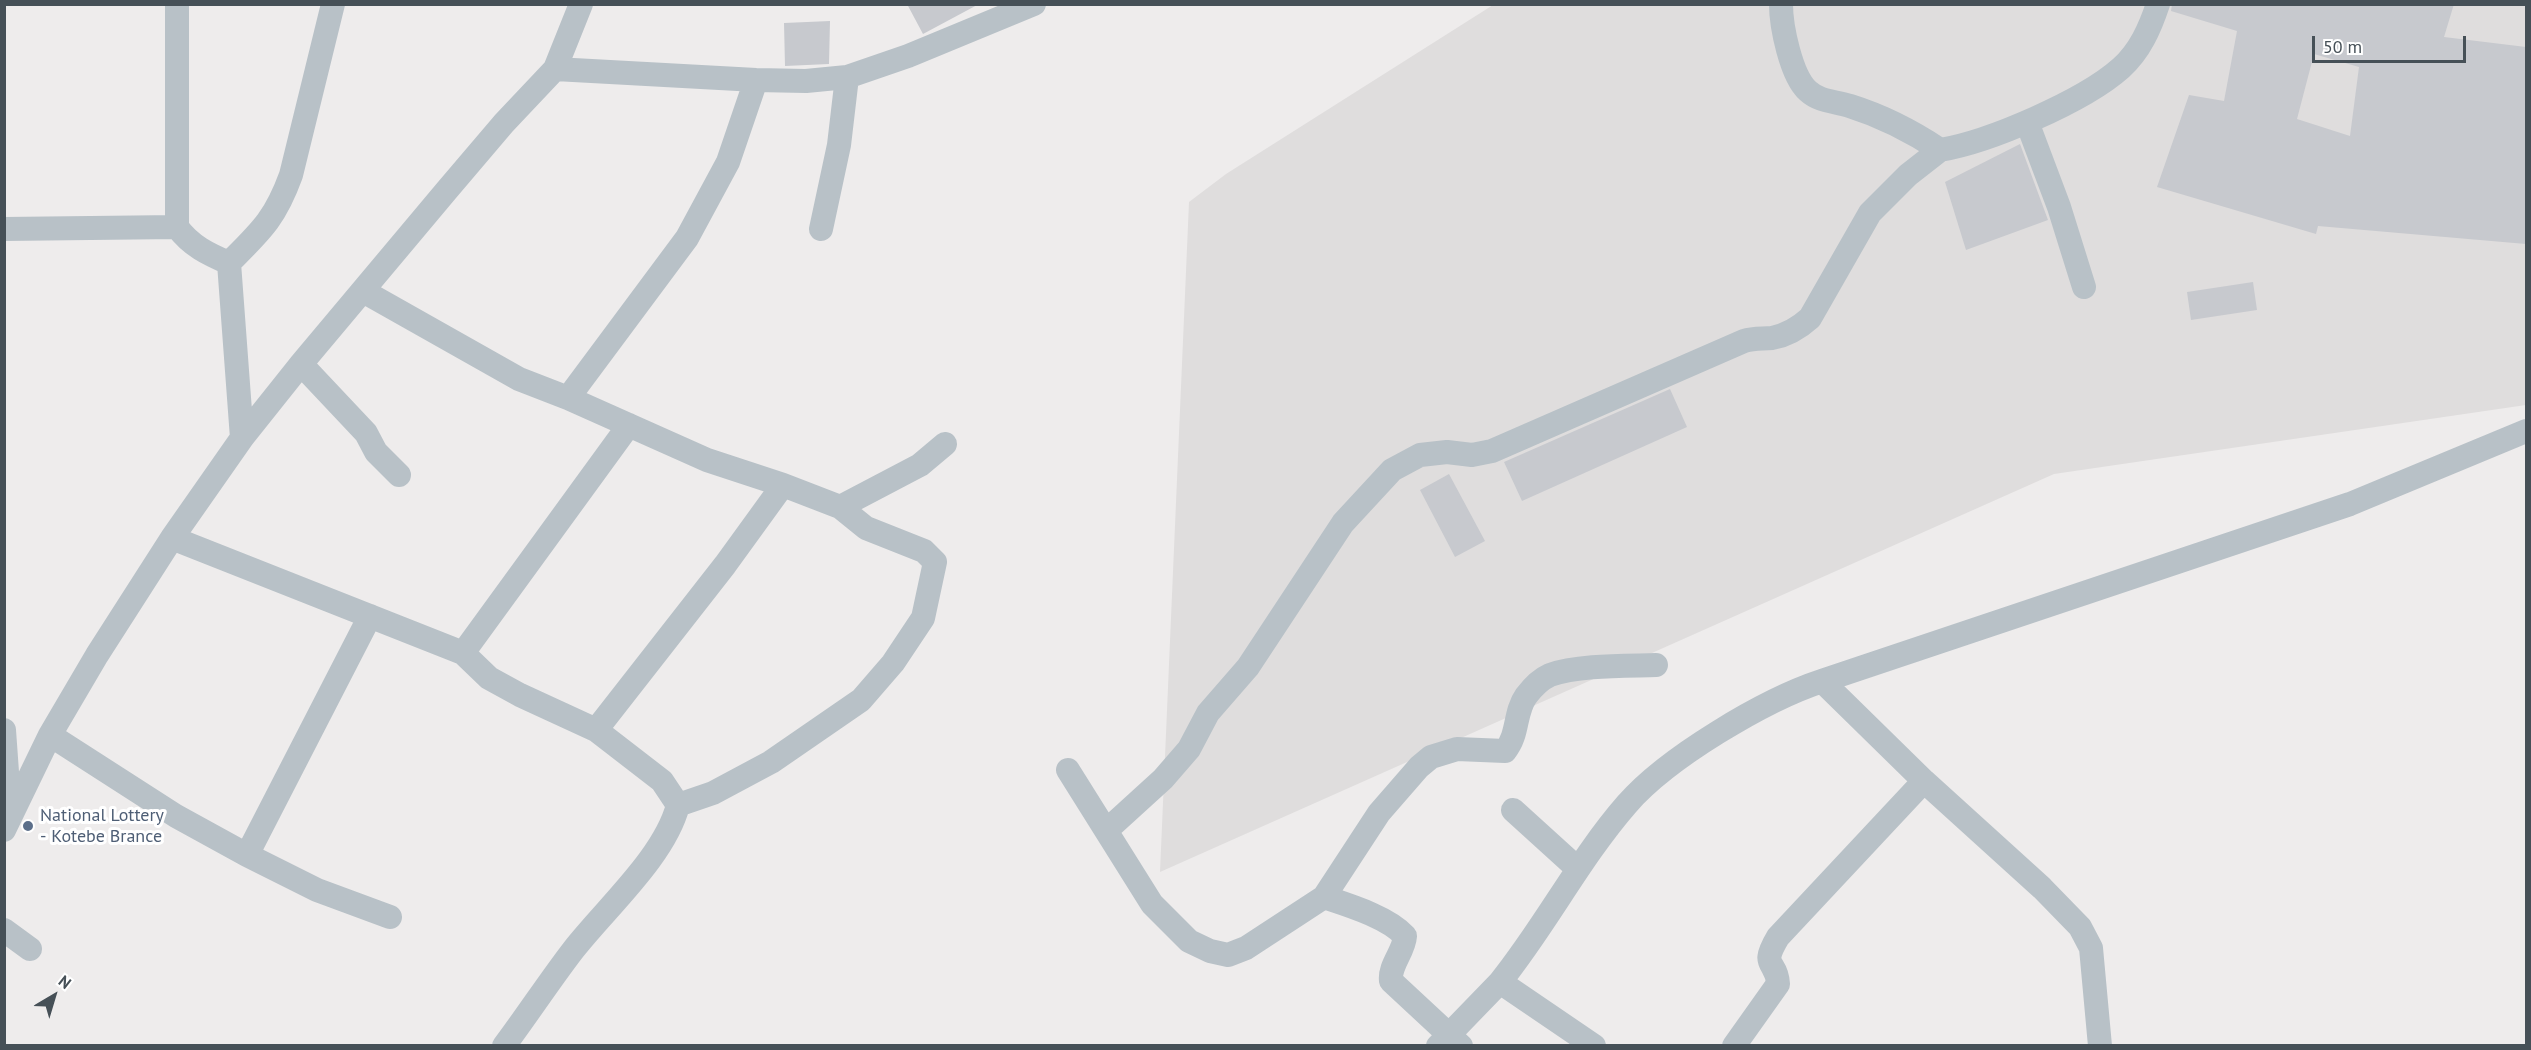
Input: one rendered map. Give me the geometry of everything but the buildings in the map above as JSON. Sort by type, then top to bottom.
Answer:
[{"type":"street","points":[[177,4],[177,227],[184,238],[200,250],[229,263]]},
{"type":"street","points":[[242,438],[229,263],[267,225],[281,202],[291,175],[333,4]]},
{"type":"street","points":[[7,824],[50,735],[97,655],[172,538],[242,438],[301,364],[504,123],[555,69],[581,4]]},
{"type":"street","points":[[555,69],[756,80],[806,81],[847,77],[908,56],[1034,4]]},
{"type":"street","points":[[1781,4],[1781,17],[1795,71],[1807,90],[1824,101],[1850,106],[1916,134],[1940,150]]},
{"type":"street","points":[[1107,830],[1163,779],[1189,749],[1208,713],[1248,667],[1343,523],[1392,470],[1420,456],[1447,452],[1472,454],[1492,451],[1744,341],[1756,337],[1772,338],[1796,330],[1810,318],[1870,213],[1908,175],[1940,150],[1964,146],[2026,122],[2093,88],[2122,67],[2147,34],[2158,4]]},
{"type":"street","points":[[821,229],[839,146],[847,77]]},
{"type":"street","points":[[568,398],[687,238],[728,162],[756,80]]},
{"type":"street","points":[[2026,122],[2059,207],[2084,287]]},
{"type":"street","points":[[4,229],[177,227]]},
{"type":"street","points":[[363,291],[519,379],[707,459],[840,507],[866,528],[924,550],[936,562],[923,618],[893,663],[861,700],[771,762],[713,793],[678,805]]},
{"type":"street","points":[[301,364],[366,433],[376,452],[399,475]]},
{"type":"street","points":[[463,653],[629,425]]},
{"type":"street","points":[[1324,897],[1352,906],[1399,929],[1405,936],[1404,945],[1390,974],[1391,981],[1449,1041],[1521,956],[1578,869],[1626,804],[1655,776],[1720,732],[1797,689],[2350,504],[2526,431]]},
{"type":"street","points":[[840,507],[920,465],[945,444]]},
{"type":"street","points":[[596,730],[725,565],[783,485]]},
{"type":"street","points":[[172,538],[463,653],[489,678],[596,730],[662,781],[678,805]]},
{"type":"street","points":[[247,855],[370,615]]},
{"type":"street","points":[[1068,770],[1152,904],[1189,941],[1210,951],[1228,955],[1246,948],[1324,897],[1379,813],[1419,767],[1431,757],[1457,749],[1505,751],[1515,734],[1519,709],[1526,696],[1538,683],[1550,675],[1590,669],[1656,664]]},
{"type":"street","points":[[1822,681],[1924,781],[2042,888],[2079,927],[2091,948],[2100,1046]]},
{"type":"street","points":[[4,730],[7,824]]},
{"type":"street","points":[[50,735],[176,816],[247,855],[317,890],[390,917]]},
{"type":"street","points":[[1734,1046],[1778,984],[1778,977],[1769,964],[1770,952],[1778,937],[1924,781]]},
{"type":"street","points":[[504,1046],[574,949],[666,837],[678,805]]},
{"type":"street","points":[[1513,810],[1578,869]]},
{"type":"street","points":[[4,930],[30,948]]},
{"type":"street","points":[[1500,982],[1594,1046]]},
{"type":"shaded area","points":[[1493,5],[2526,5],[2526,405],[2054,474],[1160,872],[1189,202],[1226,174]]},
{"type":"place","name":"National Lottery - Kotebe Brance","points":[[28,826]]}]
